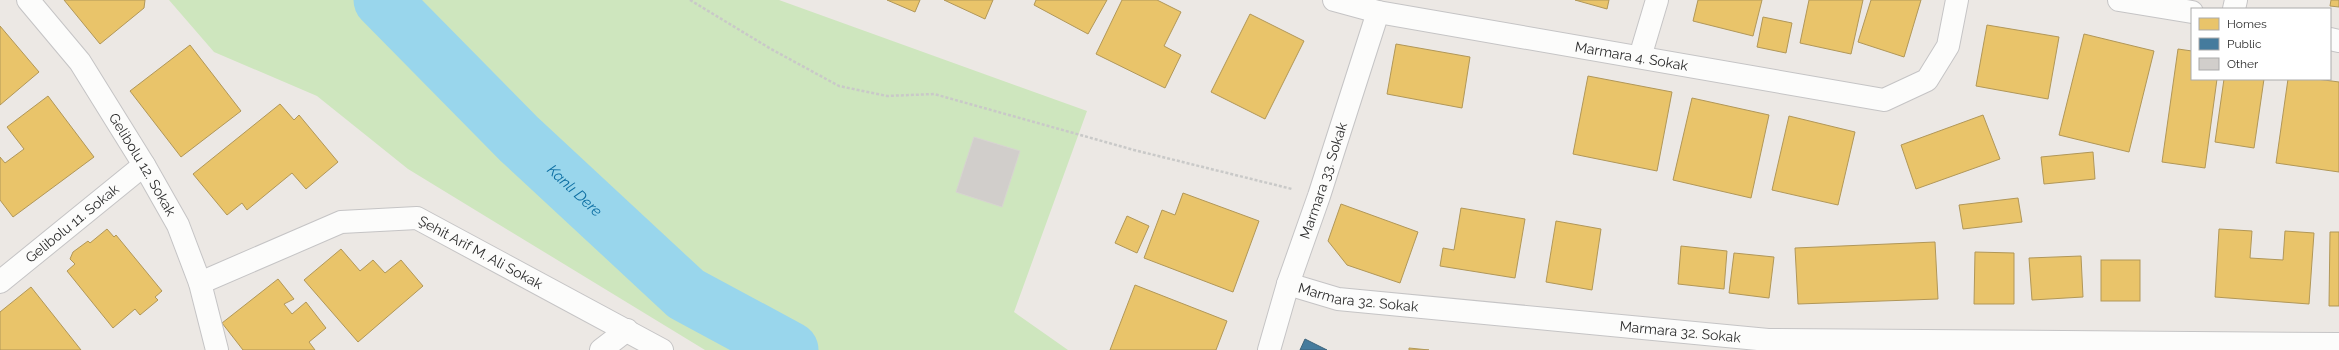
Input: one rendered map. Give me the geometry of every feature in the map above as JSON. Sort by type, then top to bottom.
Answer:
[{"type":"street","name":"Gelibolu 12. Sokak","points":[[28,0],[80,62],[144,165],[178,225],[200,283],[217,350]]},
{"type":"street","name":"Marmara 4. Sokak","points":[[1334,0],[1378,12],[1884,100],[1927,80],[1948,46],[1956,0]]},
{"type":"street","points":[[1640,57],[1657,0]]},
{"type":"street","points":[[2119,0],[2191,12]]},
{"type":"street","name":"Marmara 33. Sokak","points":[[1269,350],[1288,284],[1319,196],[1378,12]]},
{"type":"street","name":"Gelibolu 11. Sokak","points":[[0,282],[144,165]]},
{"type":"street","name":"Şehit Arif M. Ali Sokak","points":[[200,283],[341,222],[417,218],[628,330],[662,350]]},
{"type":"street","name":"Marmara 32. Sokak","points":[[1288,284],[1338,299],[1768,340],[2339,344]]},
{"type":"street","points":[[601,350],[628,330]]},
{"type":"path","points":[[690,0],[771,49],[839,86],[887,96],[934,94],[1134,150],[1319,196]]},
{"type":"green space","points":[[169,0],[779,0],[1087,111],[1014,312],[1068,350],[705,350],[408,169],[317,96],[214,52]]},
{"type":"building: Homes","points":[[64,0],[145,0],[144,8],[100,44]]},
{"type":"building: Homes","points":[[887,0],[920,0],[915,12]]},
{"type":"building: Homes","points":[[944,0],[993,0],[985,19]]},
{"type":"building: Homes","points":[[1036,0],[1107,0],[1088,34],[1034,5]]},
{"type":"building: Homes","points":[[1122,0],[1157,0],[1181,12],[1164,46],[1181,55],[1165,88],[1096,54]]},
{"type":"building: Homes","points":[[1575,0],[1609,0],[1607,9]]},
{"type":"building: Homes","points":[[1698,0],[1762,0],[1753,36],[1693,21]]},
{"type":"building: Homes","points":[[1809,0],[1863,0],[1851,54],[1800,43]]},
{"type":"building: Homes","points":[[1871,0],[1921,0],[1904,57],[1858,42]]},
{"type":"building: Homes","points":[[2331,0],[2339,0],[2339,7],[2330,6]]},
{"type":"building: Homes","points":[[1250,14],[1304,41],[1265,119],[1211,92]]},
{"type":"building: Homes","points":[[1763,17],[1792,23],[1786,53],[1757,47]]},
{"type":"building: Homes","points":[[1987,25],[2059,37],[2048,99],[1976,86]]},
{"type":"building: Homes","points":[[0,26],[39,72],[0,105]]},
{"type":"building: Homes","points":[[2084,34],[2154,51],[2129,152],[2059,135]]},
{"type":"building: Homes","points":[[1396,44],[1470,57],[1462,108],[1387,94]]},
{"type":"building: Homes","points":[[190,45],[241,111],[181,157],[130,91]]},
{"type":"building: Homes","points":[[2178,49],[2191,51],[2191,80],[2217,80],[2205,168],[2162,162]]},
{"type":"building: Homes","points":[[1588,76],[1672,92],[1657,171],[1573,154]]},
{"type":"building: Homes","points":[[2224,80],[2264,80],[2254,148],[2215,142]]},
{"type":"building: Homes","points":[[2288,80],[2324,80],[2339,82],[2339,172],[2276,163]]},
{"type":"building: Homes","points":[[48,96],[94,157],[13,217],[0,200],[0,157],[5,163],[24,149],[7,127]]},
{"type":"building: Homes","points":[[1692,98],[1769,115],[1751,198],[1673,180]]},
{"type":"building: Homes","points":[[280,104],[294,120],[299,115],[338,162],[306,189],[292,173],[247,210],[242,203],[227,215],[193,174]]},
{"type":"building: Homes","points":[[1983,115],[2000,159],[1916,189],[1901,145]]},
{"type":"building: Homes","points":[[1789,116],[1855,132],[1838,205],[1772,190]]},
{"type":"building: Homes","points":[[2093,152],[2095,179],[2044,184],[2041,157]]},
{"type":"building: Homes","points":[[1183,193],[1259,221],[1233,292],[1144,258],[1162,210],[1175,215]]},
{"type":"building: Homes","points":[[2018,198],[2022,222],[1963,229],[1959,205]]},
{"type":"building: Homes","points":[[1341,204],[1418,232],[1400,283],[1347,265],[1328,241]]},
{"type":"building: Homes","points":[[1461,208],[1525,219],[1515,278],[1440,266],[1443,248],[1454,250]]},
{"type":"building: Homes","points":[[1127,216],[1149,226],[1137,253],[1115,243]]},
{"type":"building: Homes","points":[[1556,221],[1601,229],[1592,290],[1546,282]]},
{"type":"building: Homes","points":[[107,229],[114,237],[116,235],[162,291],[155,297],[158,300],[140,315],[135,309],[113,328],[67,271],[75,264],[70,259],[73,252],[88,241],[90,243]]},
{"type":"building: Homes","points":[[2219,229],[2252,231],[2250,258],[2283,260],[2285,231],[2314,233],[2309,304],[2215,297]]},
{"type":"building: Homes","points":[[2330,232],[2339,232],[2339,306],[2329,306]]},
{"type":"building: Homes","points":[[1935,242],[1938,299],[1798,304],[1795,248]]},
{"type":"building: Homes","points":[[1681,246],[1727,251],[1724,289],[1678,284]]},
{"type":"building: Homes","points":[[341,249],[360,271],[373,260],[385,273],[401,260],[423,286],[358,342],[304,280]]},
{"type":"building: Homes","points":[[1975,252],[2014,253],[2014,304],[1974,304]]},
{"type":"building: Homes","points":[[1734,253],[1774,257],[1769,298],[1729,293]]},
{"type":"building: Homes","points":[[2081,256],[2083,297],[2032,300],[2029,258]]},
{"type":"building: Homes","points":[[2101,260],[2140,260],[2140,301],[2101,301]]},
{"type":"building: Homes","points":[[278,279],[294,299],[284,304],[292,314],[306,302],[326,328],[309,342],[315,350],[243,350],[222,323]]},
{"type":"building: Homes","points":[[1135,285],[1227,321],[1216,350],[1110,350]]},
{"type":"building: Homes","points":[[31,287],[81,350],[0,350],[0,312]]},
{"type":"building: Homes","points":[[1409,348],[1429,350],[1409,350]]},
{"type":"building: Public","points":[[1305,339],[1327,350],[1300,350]]},
{"type":"building: Other","points":[[974,137],[1020,151],[1002,207],[956,192]]},
{"type":"waterway","name":"Kanlı Dere","points":[[382,0],[519,139],[686,294],[790,350]]}]
